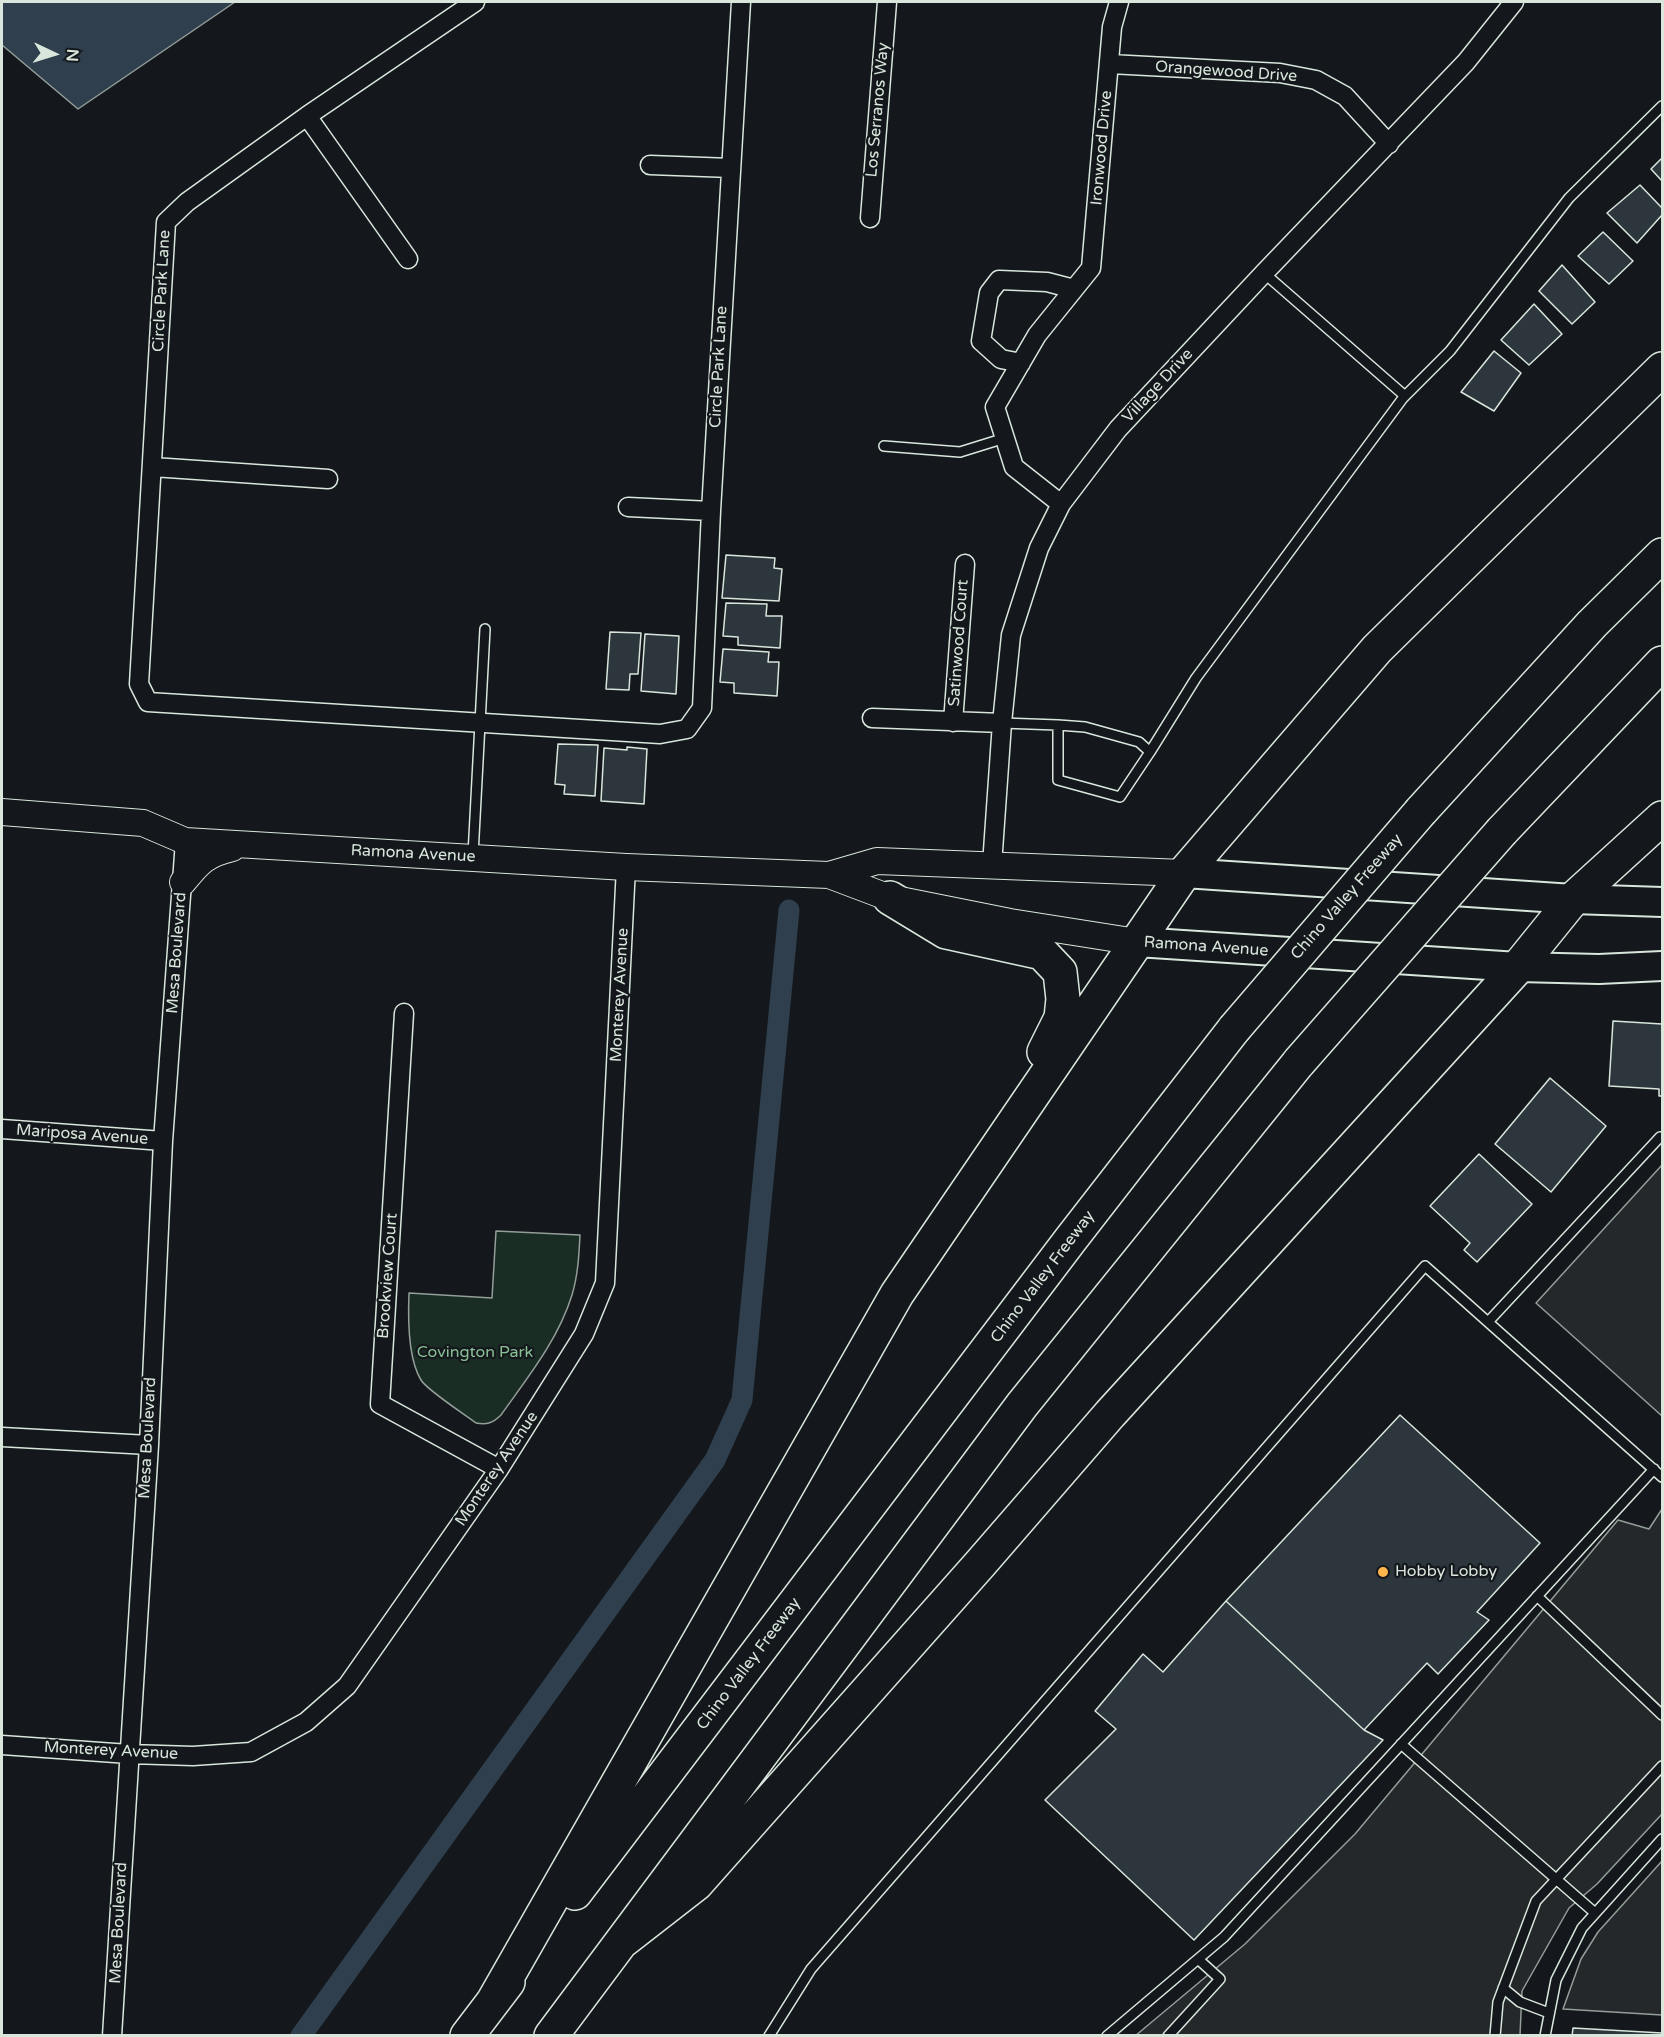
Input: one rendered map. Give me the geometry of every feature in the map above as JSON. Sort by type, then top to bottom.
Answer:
[{"type":"highway","points":[[494,2000],[897,1294],[1184,873],[1377,649],[1662,369]]},
{"type":"highway","name":"Chino Valley Freeway","points":[[467,2036],[1234,1029],[1421,811],[1592,624],[1662,555]]},
{"type":"highway","points":[[551,2036],[1022,1405],[1299,1062],[1502,831],[1662,663]]},
{"type":"highway","points":[[624,1940],[696,1884],[1110,1414],[1518,967],[1573,899],[1662,818]]},
{"type":"highway","points":[[890,898],[946,932],[1042,953],[1060,972],[1063,999],[1061,1018],[1004,1137]]},
{"type":"main road","name":"Ramona Avenue","points":[[1184,873],[1573,899],[1662,902]]},
{"type":"main road","name":"Ramona Avenue","points":[[1137,942],[1518,967],[1599,969],[1662,966]]},
{"type":"street","name":"Circle Park Lane","points":[[475,2],[307,116],[187,202],[166,222],[139,684],[148,702],[660,734],[687,729],[702,708],[711,511],[741,2]]},
{"type":"street","name":"Los Serranos Way","points":[[870,218],[887,2]]},
{"type":"street","name":"Ironwood Drive","points":[[1061,504],[1014,467],[995,407],[1037,335],[1091,268],[1112,27],[1119,2]]},
{"type":"street","name":"Village Drive","points":[[992,865],[1011,635],[1038,548],[1061,504],[1118,429],[1466,62],[1514,2]]},
{"type":"street","name":"Orangewood Drive","points":[[1110,64],[1280,73],[1316,80],[1345,96],[1389,144]]},
{"type":"street","points":[[307,116],[408,259]]},
{"type":"street","points":[[651,165],[731,168]]},
{"type":"street","points":[[1021,363],[1001,359],[981,341],[988,293],[999,280],[1047,282],[1074,289]]},
{"type":"street","points":[[153,467],[328,479]]},
{"type":"street","points":[[628,507],[711,511]]},
{"type":"street","name":"Satinwood Court","points":[[953,722],[965,564]]},
{"type":"street","name":"Satinwood Court","points":[[872,718],[1002,723]]},
{"type":"street","name":"Ramona Avenue","points":[[2,812],[143,823],[185,841],[626,867],[829,874],[877,861],[1184,873]]},
{"type":"street","name":"Mesa Boulevard","points":[[112,2036],[149,1445],[163,1141],[185,841]]},
{"type":"street","points":[[183,882],[200,860],[215,852],[236,847],[262,845]]},
{"type":"street","name":"Monterey Avenue","points":[[2,1745],[193,1756],[251,1752],[306,1722],[347,1686],[499,1469],[585,1334],[605,1283],[626,867]]},
{"type":"street","name":"Ramona Avenue","points":[[829,874],[890,898],[1010,922],[1137,942]]},
{"type":"street","name":"Brookview Court","points":[[404,1013],[380,1404],[499,1469]]},
{"type":"street","name":"Mariposa Avenue","points":[[2,1129],[163,1141]]},
{"type":"street","points":[[2,1437],[149,1445]]},
{"type":"lane","points":[[1058,726],[1058,780],[1120,797],[1196,678],[1405,396],[1450,351],[1569,198],[1662,106]]},
{"type":"lane","points":[[1264,273],[1405,396]]},
{"type":"lane","points":[[884,446],[960,452],[1005,438]]},
{"type":"lane","points":[[472,857],[485,629]]},
{"type":"lane","points":[[1002,723],[1086,727],[1138,742],[1150,752]]},
{"type":"lane","points":[[1488,1322],[1662,1137]]},
{"type":"lane","points":[[769,2036],[811,1969],[1425,1266],[1662,1477]]},
{"type":"lane","points":[[1107,2036],[1224,1937],[1654,1469]]},
{"type":"lane","points":[[1537,1596],[1662,1715]]},
{"type":"lane","points":[[1401,1744],[1595,1913]]},
{"type":"lane","points":[[1495,2036],[1498,2002],[1536,1901],[1662,1766]]},
{"type":"lane","points":[[1545,2036],[1556,1980],[1582,1928],[1662,1839]]},
{"type":"lane","points":[[1168,2036],[1220,1980],[1198,1959]]},
{"type":"lane","points":[[1503,1988],[1520,2002],[1549,2013]]},
{"type":"green space","name":"Covington Park","points":[[496,1231],[580,1235],[579,1258],[572,1295],[551,1343],[501,1415],[490,1423],[480,1424],[446,1402],[421,1380],[411,1350],[409,1293],[492,1298]]},
{"type":"shaded area","points":[[1662,1165],[1662,1416],[1536,1303]]},
{"type":"shaded area","points":[[1662,1509],[1662,1814],[1597,1884],[1569,1908],[1522,1991],[1520,2035],[1135,2036],[1245,1944],[1355,1834],[1618,1520],[1649,1529]]},
{"type":"shaded area","points":[[1662,1861],[1662,2015],[1563,2009],[1581,1959],[1598,1932]]},
{"type":"water","points":[[2,2],[235,2],[78,109],[2,45]]},
{"type":"building","points":[[1662,158],[1662,181],[1651,169]]},
{"type":"building","points":[[1640,185],[1662,208],[1662,215],[1637,243],[1607,213]]},
{"type":"building","points":[[1603,232],[1633,261],[1609,284],[1578,256]]},
{"type":"building","points":[[1562,265],[1595,302],[1572,324],[1539,291]]},
{"type":"building","points":[[1534,304],[1562,334],[1529,365],[1501,340]]},
{"type":"building","points":[[1494,351],[1521,373],[1494,411],[1461,392]]},
{"type":"building","points":[[726,555],[775,558],[774,568],[782,569],[779,601],[722,598]]},
{"type":"building","points":[[726,603],[767,604],[766,616],[782,616],[780,648],[738,645],[738,637],[723,636]]},
{"type":"building","points":[[610,632],[641,633],[638,674],[630,674],[629,690],[606,689]]},
{"type":"building","points":[[645,634],[679,636],[676,694],[641,691]]},
{"type":"building","points":[[723,649],[769,652],[768,662],[779,662],[777,696],[734,693],[734,683],[720,682]]},
{"type":"building","points":[[558,744],[598,745],[595,796],[564,794],[565,785],[555,784]]},
{"type":"building","points":[[627,747],[647,749],[644,804],[601,801],[604,748],[627,750]]},
{"type":"building","points":[[1613,1021],[1662,1024],[1662,1096],[1659,1096],[1659,1089],[1609,1086]]},
{"type":"building","points":[[1550,1078],[1606,1126],[1551,1192],[1495,1144]]},
{"type":"building","points":[[1479,1154],[1532,1204],[1477,1262],[1464,1250],[1470,1243],[1430,1206]]},
{"type":"building","name":"Hobby Lobby","points":[[1400,1415],[1540,1543],[1477,1612],[1489,1620],[1438,1674],[1427,1663],[1364,1730],[1226,1601]]},
{"type":"building","points":[[1226,1601],[1364,1730],[1383,1740],[1194,1940],[1045,1800],[1116,1729],[1095,1711],[1143,1654],[1163,1672]]},
{"type":"building","points":[[1573,2028],[1662,2033],[1662,2036],[1572,2036]]},
{"type":"waterway","points":[[301,2036],[715,1460],[742,1400],[789,910]]},
{"type":"place","name":"Hobby Lobby","points":[[1383,1572]]}]
